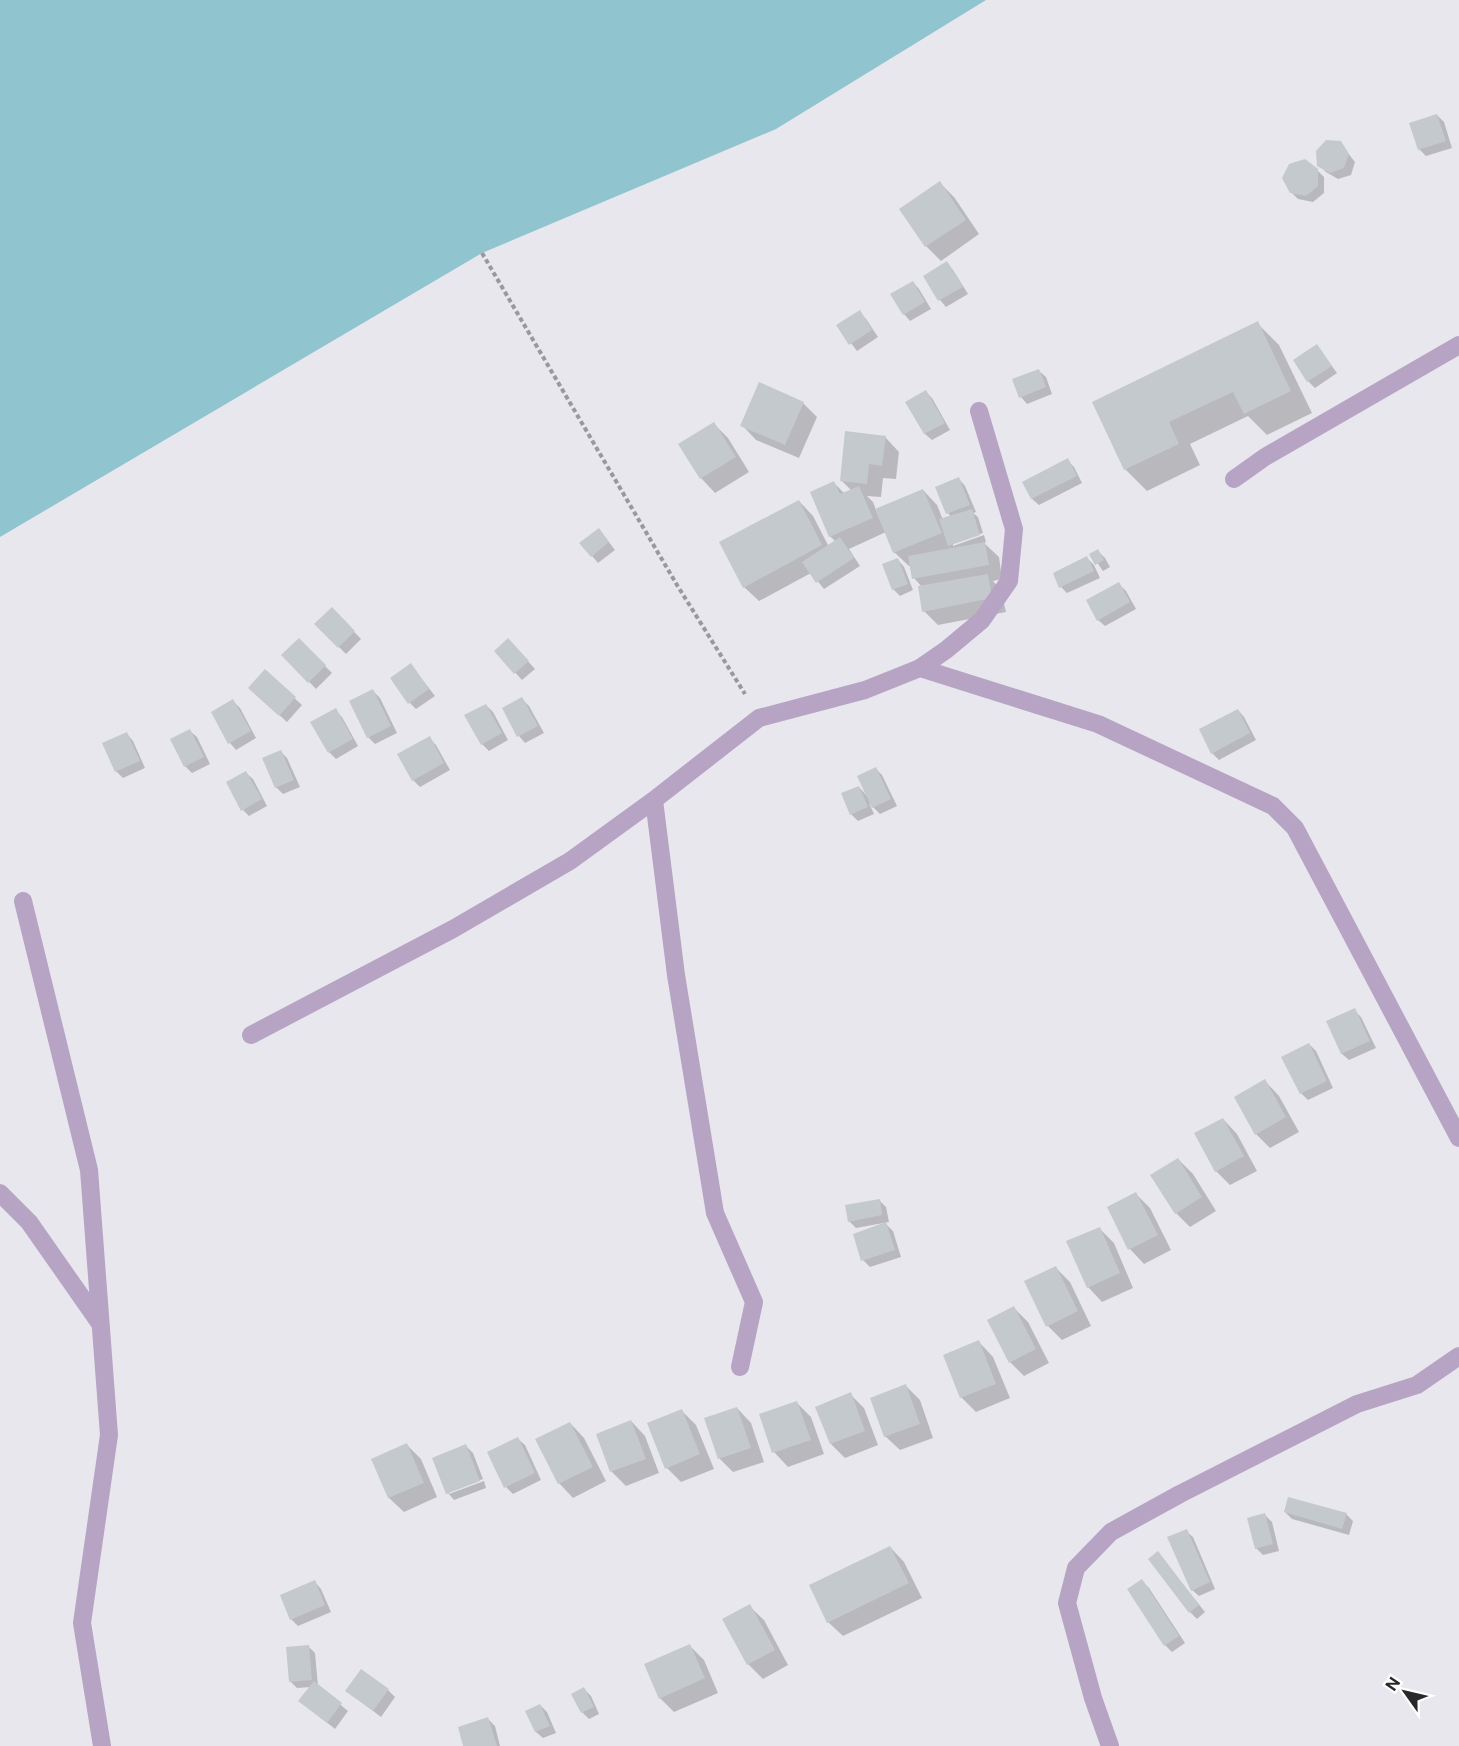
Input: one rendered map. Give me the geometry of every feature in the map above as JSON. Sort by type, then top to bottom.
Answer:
[{"type":"street","points":[[1234,479],[1266,457],[1459,345]]},
{"type":"street","points":[[251,1035],[453,929],[570,861],[654,800],[759,718],[865,690],[920,668],[982,620],[1009,581],[1014,530],[979,411]]},
{"type":"street","points":[[920,668],[1098,724],[1273,806],[1295,828],[1459,1138]]},
{"type":"street","points":[[654,800],[676,975],[715,1213],[754,1302],[740,1368]]},
{"type":"street","points":[[22,901],[89,1170],[110,1436],[82,1623],[102,1746]]},
{"type":"street","points":[[0,1193],[29,1222],[100,1324]]},
{"type":"street","points":[[1110,1746],[1093,1698],[1068,1603],[1076,1568],[1112,1532],[1131,1521],[1357,1404],[1417,1385],[1459,1356]]},
{"type":"path","points":[[482,253],[677,585],[727,662],[759,718]]},
{"type":"water","points":[[0,0],[986,0],[776,129],[482,253],[0,537]]},
{"type":"building","points":[[1437,114],[1446,141],[1418,150],[1409,123]]},
{"type":"building","points":[[1326,140],[1341,141],[1349,154],[1344,168],[1330,173],[1317,166],[1316,151]]},
{"type":"building","points":[[1305,159],[1318,169],[1318,186],[1306,196],[1290,193],[1282,178],[1289,164]]},
{"type":"building","points":[[940,181],[966,220],[925,247],[899,209]]},
{"type":"building","points":[[947,261],[963,287],[938,301],[923,276]]},
{"type":"building","points":[[913,281],[925,302],[903,315],[890,294]]},
{"type":"building","points":[[860,310],[872,330],[849,345],[836,325]]},
{"type":"building","points":[[1258,321],[1291,391],[1244,414],[1233,392],[1169,422],[1179,444],[1124,470],[1092,402]]},
{"type":"building","points":[[1317,344],[1332,366],[1307,382],[1293,360]]},
{"type":"building","points":[[1039,369],[1046,387],[1019,398],[1012,379]]},
{"type":"building","points":[[759,382],[804,402],[785,445],[740,426]]},
{"type":"building","points":[[926,390],[945,423],[924,434],[905,402]]},
{"type":"building","points":[[714,422],[736,457],[700,479],[678,444]]},
{"type":"building","points":[[845,431],[886,436],[882,466],[869,464],[867,484],[840,481]]},
{"type":"building","points":[[1068,458],[1077,476],[1031,499],[1022,482]]},
{"type":"building","points":[[959,477],[970,505],[946,514],[935,487]]},
{"type":"building","points":[[834,481],[840,494],[859,486],[873,518],[829,537],[810,492]]},
{"type":"building","points":[[923,489],[942,533],[893,553],[875,509]]},
{"type":"building","points":[[799,500],[822,545],[743,588],[719,542]]},
{"type":"building","points":[[972,509],[980,535],[948,546],[939,519]]},
{"type":"building","points":[[599,528],[609,542],[591,557],[579,543]]},
{"type":"building","points":[[840,537],[854,558],[816,583],[802,562]]},
{"type":"building","points":[[985,542],[989,565],[912,579],[908,556]]},
{"type":"building","points":[[1098,549],[1104,560],[1095,565],[1089,554]]},
{"type":"building","points":[[1087,556],[1094,571],[1059,588],[1053,573]]},
{"type":"building","points":[[898,558],[908,584],[892,590],[882,564]]},
{"type":"building","points":[[988,574],[992,598],[922,612],[918,586]]},
{"type":"building","points":[[1119,582],[1130,602],[1097,621],[1086,600]]},
{"type":"building","points":[[332,607],[355,631],[338,648],[314,624]]},
{"type":"building","points":[[299,638],[326,665],[308,683],[281,655]]},
{"type":"building","points":[[508,638],[529,661],[514,674],[494,651]]},
{"type":"building","points":[[411,663],[429,689],[408,704],[390,678]]},
{"type":"building","points":[[265,669],[296,697],[279,716],[248,688]]},
{"type":"building","points":[[373,689],[391,726],[367,738],[349,701]]},
{"type":"building","points":[[522,697],[538,726],[517,737],[502,708]]},
{"type":"building","points":[[233,699],[251,731],[228,744],[211,712]]},
{"type":"building","points":[[486,704],[502,733],[481,745],[464,715]]},
{"type":"building","points":[[336,708],[353,739],[328,753],[310,722]]},
{"type":"building","points":[[1238,709],[1250,733],[1211,754],[1199,729]]},
{"type":"building","points":[[190,729],[204,757],[184,767],[170,739]]},
{"type":"building","points":[[127,732],[140,761],[115,772],[102,743]]},
{"type":"building","points":[[430,736],[444,763],[412,781],[397,754]]},
{"type":"building","points":[[281,750],[294,780],[275,788],[262,758]]},
{"type":"building","points":[[876,767],[891,799],[872,808],[857,776]]},
{"type":"building","points":[[246,771],[262,799],[241,811],[226,782]]},
{"type":"building","points":[[859,786],[868,807],[850,815],[841,793]]},
{"type":"building","points":[[1355,1008],[1370,1041],[1341,1054],[1326,1021]]},
{"type":"building","points":[[1309,1043],[1327,1081],[1300,1094],[1281,1057]]},
{"type":"building","points":[[1265,1079],[1286,1117],[1255,1135],[1234,1097]]},
{"type":"building","points":[[1223,1118],[1244,1156],[1215,1172],[1194,1133]]},
{"type":"building","points":[[1178,1158],[1202,1197],[1175,1214],[1150,1175]]},
{"type":"building","points":[[1136,1192],[1158,1235],[1128,1250],[1107,1207]]},
{"type":"building","points":[[880,1199],[882,1215],[848,1222],[845,1205]]},
{"type":"building","points":[[886,1222],[895,1250],[861,1261],[853,1234]]},
{"type":"building","points":[[1100,1227],[1120,1273],[1087,1288],[1066,1241]]},
{"type":"building","points":[[1056,1266],[1078,1311],[1046,1327],[1024,1281]]},
{"type":"building","points":[[1014,1306],[1036,1349],[1009,1363],[987,1320]]},
{"type":"building","points":[[979,1340],[996,1384],[960,1398],[943,1355]]},
{"type":"building","points":[[906,1384],[920,1424],[884,1437],[870,1398]]},
{"type":"building","points":[[851,1392],[865,1431],[830,1444],[815,1407]]},
{"type":"building","points":[[797,1401],[811,1440],[772,1453],[759,1414]]},
{"type":"building","points":[[737,1407],[751,1448],[718,1459],[704,1418]]},
{"type":"building","points":[[682,1409],[700,1454],[665,1469],[647,1423]]},
{"type":"building","points":[[631,1420],[646,1459],[610,1472],[596,1434]]},
{"type":"building","points":[[570,1422],[593,1467],[558,1484],[535,1439]]},
{"type":"building","points":[[518,1437],[535,1473],[504,1488],[487,1452]]},
{"type":"building","points":[[407,1443],[424,1483],[388,1498],[371,1459]]},
{"type":"building","points":[[466,1444],[480,1481],[446,1494],[432,1458]]},
{"type":"building","points":[[1288,1497],[1347,1513],[1342,1529],[1284,1512]]},
{"type":"building","points":[[1265,1513],[1273,1544],[1255,1549],[1247,1518]]},
{"type":"building","points":[[1187,1529],[1210,1582],[1191,1591],[1167,1537]]},
{"type":"building","points":[[890,1546],[909,1583],[827,1623],[809,1585]]},
{"type":"building","points":[[1158,1551],[1199,1605],[1189,1613],[1148,1559]]},
{"type":"building","points":[[1142,1579],[1179,1636],[1164,1646],[1127,1589]]},
{"type":"building","points":[[315,1580],[325,1605],[290,1620],[280,1595]]},
{"type":"building","points":[[750,1604],[775,1650],[747,1665],[722,1619]]},
{"type":"building","points":[[690,1644],[705,1678],[659,1699],[644,1664]]},
{"type":"building","points":[[309,1645],[312,1680],[289,1682],[286,1647]]},
{"type":"building","points":[[361,1669],[389,1689],[373,1711],[345,1691]]},
{"type":"building","points":[[314,1681],[342,1703],[327,1723],[298,1701]]},
{"type":"building","points":[[584,1687],[594,1707],[581,1713],[571,1694]]},
{"type":"building","points":[[540,1704],[550,1726],[535,1732],[525,1711]]},
{"type":"building","points":[[488,1717],[497,1746],[463,1746],[458,1727]]}]
